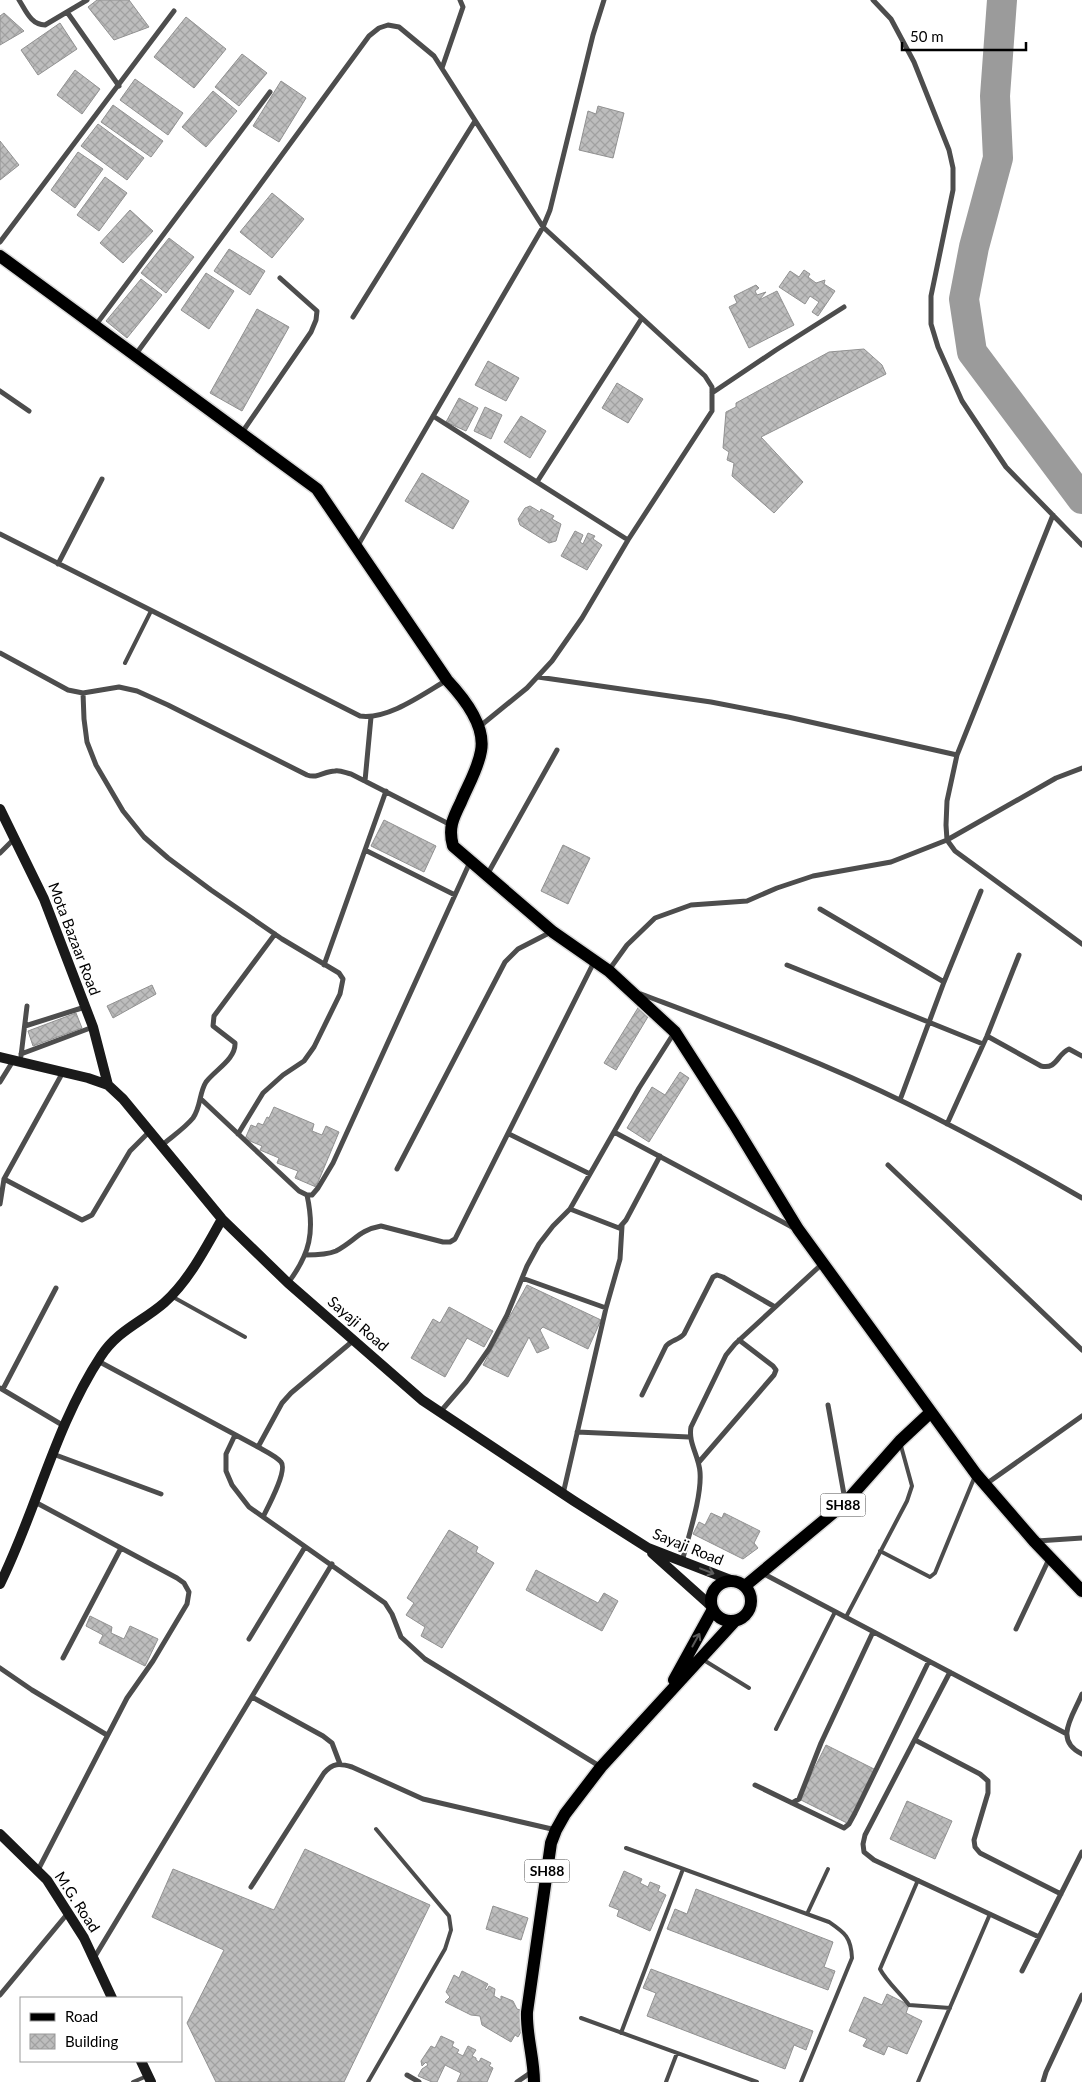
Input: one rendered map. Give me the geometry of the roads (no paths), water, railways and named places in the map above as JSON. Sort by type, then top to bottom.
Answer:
[{"type":"main road","points":[[0,256],[317,489],[447,680],[466,701],[478,727],[482,749],[474,773],[451,825],[449,832],[453,846],[553,932],[609,970],[674,1032],[734,1124],[798,1230],[930,1412],[976,1474],[1034,1541],[1082,1591]]},
{"type":"main road","name":"Mota Bazaar Road","points":[[0,809],[44,899],[92,1027],[108,1085]]},
{"type":"main road","name":"Sayaji Road","points":[[0,1057],[18,1059],[108,1085],[123,1099],[222,1219],[288,1283],[422,1400],[648,1548],[739,1583]]},
{"type":"main road","points":[[0,1584],[35,1502],[52,1454],[83,1384],[98,1361],[123,1331],[146,1317],[182,1284],[222,1219]]},
{"type":"main road","name":"SH88","points":[[739,1583],[762,1573],[845,1504],[900,1441],[930,1412]]},
{"type":"main road","points":[[648,1548],[718,1617],[725,1621],[734,1622],[744,1617],[750,1607],[750,1596],[739,1583],[720,1583],[712,1593],[711,1608]]},
{"type":"main road","name":"SH88","points":[[664,1698],[711,1608]]},
{"type":"main road","name":"SH88","points":[[534,2076],[526,2023],[550,1851],[556,1830],[602,1768],[734,1622]]},
{"type":"main road","name":"M.G. Road","points":[[0,1834],[47,1880],[84,1938],[112,1997]]},
{"type":"main road","points":[[142,2062],[150,2079]]},
{"type":"street","points":[[19,0],[32,20],[38,25],[46,25],[87,0]]},
{"type":"street","points":[[442,68],[463,7],[460,0]]},
{"type":"street","points":[[356,548],[543,227],[550,210],[593,35],[604,0]]},
{"type":"street","points":[[873,0],[890,19],[914,62],[949,150],[953,168],[953,190],[931,296],[931,324],[938,346],[962,401],[1006,467],[1082,545]]},
{"type":"street","points":[[0,242],[174,11]]},
{"type":"street","points":[[67,12],[119,86]]},
{"type":"street","points":[[135,355],[369,36],[379,28],[388,25],[399,27],[434,56],[543,227],[706,376],[712,387],[712,411],[628,540],[582,618],[552,661],[538,677],[478,727]]},
{"type":"street","points":[[95,326],[270,92]]},
{"type":"street","points":[[353,317],[475,121]]},
{"type":"street","points":[[241,434],[311,332],[316,320],[317,311],[280,278]]},
{"type":"street","points":[[712,393],[844,307]]},
{"type":"street","points":[[537,482],[642,318]]},
{"type":"street","points":[[0,391],[30,411]]},
{"type":"street","points":[[433,416],[628,540]]},
{"type":"street","points":[[58,564],[102,479]]},
{"type":"street","points":[[1053,515],[956,755],[947,800],[946,825],[948,840],[955,851],[1082,944]]},
{"type":"street","points":[[0,534],[360,716],[371,717],[407,704],[447,680]]},
{"type":"street","points":[[0,653],[68,690],[83,693],[119,687],[137,691],[307,775],[320,776],[337,770],[352,774],[451,825]]},
{"type":"street","points":[[538,677],[711,702],[788,717],[956,755]]},
{"type":"street","points":[[83,693],[84,718],[88,742],[96,765],[123,811],[144,837],[168,858],[275,934],[339,973],[343,979],[343,986],[314,1047],[304,1061],[283,1075],[263,1093],[238,1134]]},
{"type":"street","points":[[365,781],[371,717]]},
{"type":"street","points":[[486,875],[557,750]]},
{"type":"street","points":[[609,970],[627,945],[655,918],[691,905],[747,901],[813,876],[891,862],[948,840],[1056,778],[1082,768]]},
{"type":"street","points":[[324,965],[386,791]]},
{"type":"street","points":[[0,853],[14,839]]},
{"type":"street","points":[[365,850],[455,896]]},
{"type":"street","points":[[201,1099],[299,1191],[312,1195],[333,1163],[470,862]]},
{"type":"street","points":[[900,1100],[944,982],[981,891]]},
{"type":"street","points":[[820,909],[944,982]]},
{"type":"street","points":[[396,1169],[505,962],[518,949],[553,932]]},
{"type":"street","points":[[161,1146],[192,1118],[198,1110],[207,1081],[233,1054],[235,1048],[232,1040],[213,1026],[214,1016],[275,934]]},
{"type":"street","points":[[946,1124],[983,1044],[1019,955]]},
{"type":"street","points":[[305,1255],[335,1251],[358,1234],[381,1226],[443,1242],[450,1242],[461,1231],[595,961]]},
{"type":"street","points":[[786,965],[983,1044]]},
{"type":"street","points":[[631,991],[816,1062],[900,1100],[1081,1196]]},
{"type":"street","points":[[0,1082],[18,1059],[27,1006]]},
{"type":"street","points":[[25,1026],[85,1007]]},
{"type":"street","points":[[18,1059],[92,1027]]},
{"type":"street","points":[[441,1412],[489,1350],[508,1315],[522,1278],[539,1244],[570,1209],[639,1088],[674,1032]]},
{"type":"street","points":[[986,1036],[1047,1068],[1055,1064],[1064,1051],[1069,1049],[1082,1056]]},
{"type":"street","points":[[0,1204],[4,1179],[64,1072]]},
{"type":"street","points":[[4,1179],[82,1220],[92,1215],[130,1151],[149,1132]]},
{"type":"street","points":[[614,1132],[798,1230]]},
{"type":"street","points":[[509,1134],[590,1174]]},
{"type":"street","points":[[563,1494],[606,1308],[620,1259],[622,1226],[660,1156]]},
{"type":"street","points":[[888,1165],[1082,1350]]},
{"type":"street","points":[[288,1283],[299,1268],[305,1255],[311,1233],[311,1214],[307,1195]]},
{"type":"street","points":[[570,1209],[612,1227],[619,1228],[622,1226]]},
{"type":"street","points":[[682,1562],[699,1488],[699,1462],[689,1437],[691,1427],[716,1374],[726,1354],[739,1340],[823,1264]]},
{"type":"street","points":[[642,1394],[666,1346],[684,1334],[713,1277],[718,1275],[723,1277],[775,1307]]},
{"type":"street","points":[[522,1278],[606,1308]]},
{"type":"street","points":[[56,1288],[1,1388],[64,1426]]},
{"type":"street","points":[[258,1447],[282,1403],[291,1393],[354,1340]]},
{"type":"street","points":[[699,1462],[774,1375],[776,1370],[739,1340]]},
{"type":"street","points":[[98,1361],[258,1447],[282,1462],[284,1468],[264,1517]]},
{"type":"street","points":[[828,1404],[845,1504]]},
{"type":"street","points":[[986,1485],[1082,1416]]},
{"type":"street","points":[[577,1432],[689,1437]]},
{"type":"street","points":[[235,1435],[226,1454],[226,1471],[232,1485],[249,1507],[385,1603],[392,1614],[401,1638],[425,1659],[602,1768]]},
{"type":"street","points":[[52,1454],[161,1494]]},
{"type":"street","points":[[35,1502],[177,1578],[184,1583],[188,1592],[187,1604],[153,1661],[127,1698],[38,1870]]},
{"type":"street","points":[[1034,1541],[1082,1538]]},
{"type":"street","points":[[249,1640],[305,1546]]},
{"type":"street","points":[[63,1658],[121,1548]]},
{"type":"street","points":[[1016,1629],[1050,1557]]},
{"type":"street","points":[[94,1959],[332,1564]]},
{"type":"street","points":[[762,1573],[1065,1733]]},
{"type":"street","points":[[792,1803],[800,1798],[821,1743],[873,1632]]},
{"type":"street","points":[[755,1785],[844,1828],[849,1824],[929,1661]]},
{"type":"street","points":[[0,1668],[32,1690],[107,1735]]},
{"type":"street","points":[[950,1672],[865,1835],[864,1852],[874,1860],[1039,1937]]},
{"type":"street","points":[[1082,1694],[1065,1733],[1067,1743],[1074,1750],[1082,1754]]},
{"type":"street","points":[[252,1696],[327,1739],[332,1743],[340,1764]]},
{"type":"street","points":[[915,1740],[980,1774],[988,1781],[988,1793],[974,1840],[980,1852],[1061,1894]]},
{"type":"street","points":[[251,1887],[331,1765],[340,1764],[352,1767],[423,1798],[556,1830]]},
{"type":"street","points":[[1022,1971],[1082,1852]]},
{"type":"street","points":[[0,1995],[68,1913]]},
{"type":"street","points":[[1043,2082],[1082,1995]]},
{"type":"street","points":[[407,2075],[419,2082]]},
{"type":"street","points":[[517,2082],[534,2076]]},
{"type":"lane","points":[[125,663],[151,611]]},
{"type":"lane","points":[[171,1295],[245,1337]]},
{"type":"lane","points":[[846,1617],[907,1501],[912,1486],[900,1441]]},
{"type":"lane","points":[[880,1551],[930,1577],[934,1573],[976,1474]]},
{"type":"lane","points":[[776,1728],[835,1612]]},
{"type":"lane","points":[[701,1658],[749,1688]]},
{"type":"lane","points":[[368,2082],[444,1949],[451,1930],[449,1916],[376,1828]]},
{"type":"lane","points":[[626,1848],[829,1922],[844,1932],[851,1944],[852,1958],[801,2082]]},
{"type":"lane","points":[[621,2033],[684,1869]]},
{"type":"lane","points":[[807,1914],[828,1869]]},
{"type":"lane","points":[[918,1880],[880,1969],[910,2005],[950,2008]]},
{"type":"lane","points":[[918,2082],[990,1914]]},
{"type":"lane","points":[[581,2018],[758,2082]]},
{"type":"lane","points":[[666,2082],[677,2053]]},
{"type":"lane","points":[[133,2082],[150,2079]]},
{"type":"waterway","points":[[1002,0],[995,96],[998,158],[974,247],[964,299],[972,352],[1082,499]]}]
